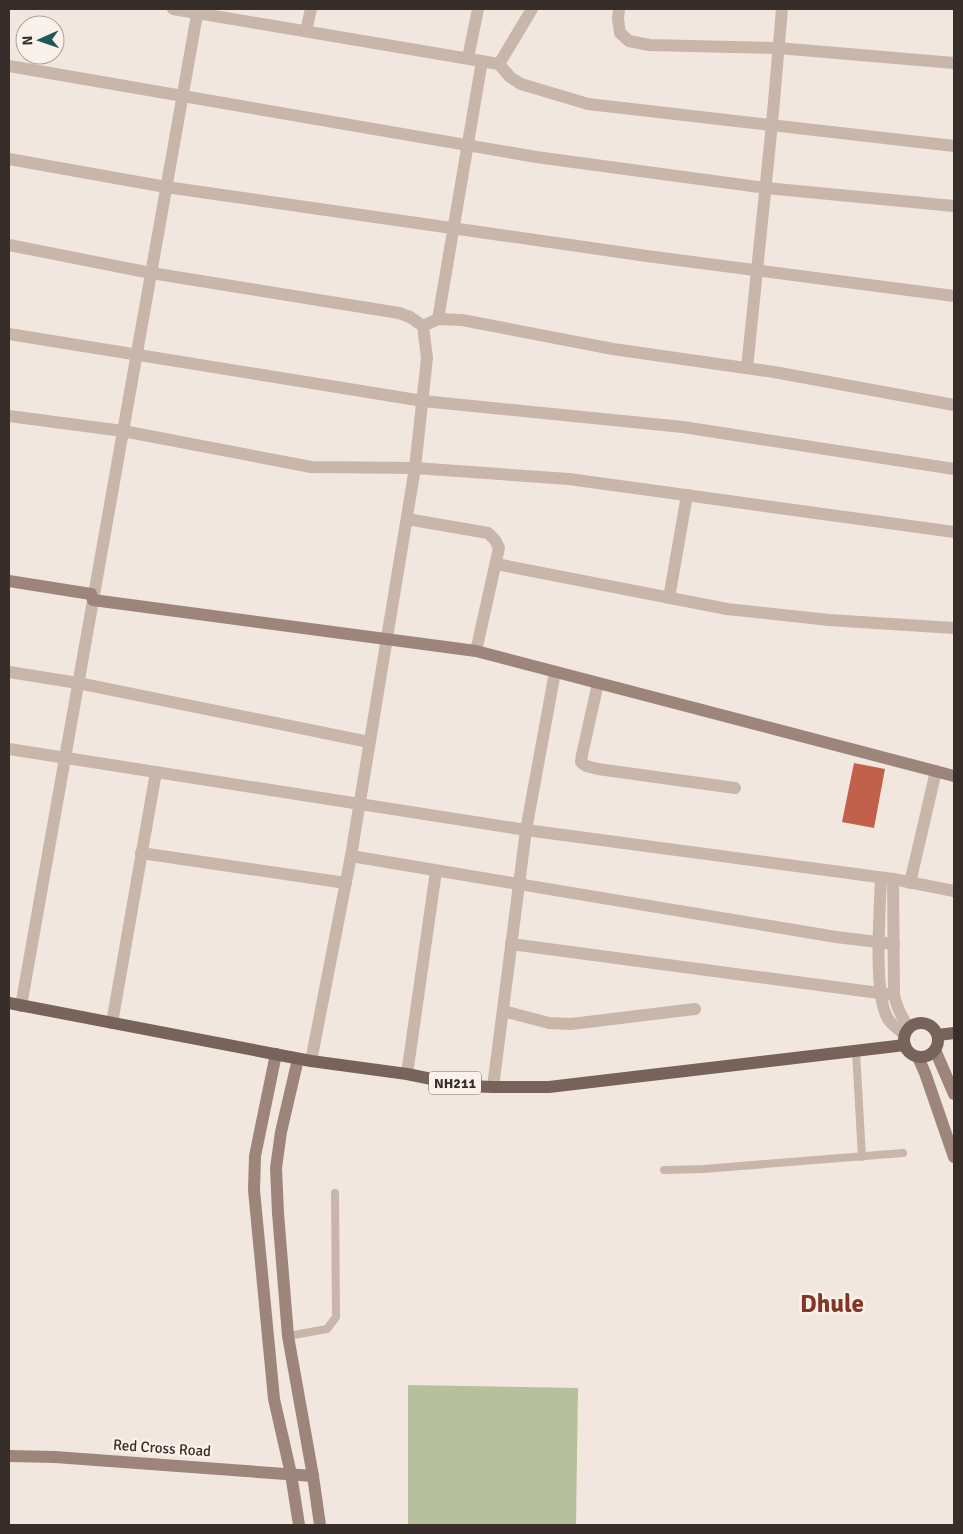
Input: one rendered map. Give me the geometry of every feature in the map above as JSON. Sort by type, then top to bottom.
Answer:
[{"type":"main road","name":"NH211","points":[[15,1005],[298,1059],[407,1074],[466,1086],[493,1088],[549,1087],[856,1052],[906,1036]]},
{"type":"main road","points":[[917,1023],[926,1023],[938,1035],[938,1043],[931,1055],[918,1057],[906,1049],[906,1036],[917,1023]]},
{"type":"main road","points":[[938,1035],[954,1033]]},
{"type":"street","points":[[173,9],[198,11],[499,64],[510,77],[521,84],[588,104],[954,146]]},
{"type":"street","points":[[306,31],[311,9]]},
{"type":"street","points":[[468,58],[478,9]]},
{"type":"street","points":[[499,64],[532,9]]},
{"type":"street","points":[[619,9],[620,33],[629,41],[649,45],[778,48],[952,66]]},
{"type":"street","points":[[747,368],[782,9]]},
{"type":"street","points":[[15,1005],[65,758],[198,11]]},
{"type":"street","points":[[438,319],[482,61]]},
{"type":"street","points":[[9,66],[536,157],[766,188],[954,206]]},
{"type":"street","points":[[9,159],[166,187],[954,296]]},
{"type":"street","points":[[9,246],[151,273],[399,313],[410,317],[422,326],[427,358],[415,468],[351,856],[311,1061]]},
{"type":"street","points":[[422,326],[438,319],[462,320],[613,349],[747,368],[954,405]]},
{"type":"street","points":[[9,334],[423,401],[683,427],[954,469]]},
{"type":"street","points":[[9,416],[123,431],[310,467],[415,468],[570,479],[954,532]]},
{"type":"street","points":[[669,598],[687,495]]},
{"type":"street","points":[[407,518],[488,533],[495,540],[499,548],[476,651]]},
{"type":"street","points":[[496,564],[727,609],[872,624],[954,628]]},
{"type":"street","points":[[9,581],[91,594],[93,600]]},
{"type":"street","points":[[93,600],[476,651],[954,776]]},
{"type":"street","points":[[9,672],[78,683],[369,742]]},
{"type":"street","points":[[493,1088],[526,830],[555,672]]},
{"type":"street","points":[[598,683],[581,762],[586,766],[734,788]]},
{"type":"street","points":[[9,749],[526,830],[887,879],[954,891]]},
{"type":"street","points":[[910,883],[936,771]]},
{"type":"street","points":[[112,1023],[156,772]]},
{"type":"street","points":[[141,853],[346,883]]},
{"type":"street","points":[[351,856],[879,944],[894,944]]},
{"type":"street","points":[[407,1074],[436,871]]},
{"type":"street","points":[[887,879],[879,944],[887,994],[897,1008],[906,1036]]},
{"type":"street","points":[[887,879],[894,944],[887,994]]},
{"type":"street","points":[[511,944],[887,994]]},
{"type":"street","points":[[503,1011],[549,1023],[571,1024],[694,1009]]},
{"type":"street","points":[[935,1050],[954,1094]]},
{"type":"street","points":[[276,1054],[255,1156],[254,1190],[274,1399],[291,1474],[298,1525]]},
{"type":"street","points":[[918,1057],[954,1158]]},
{"type":"street","points":[[298,1059],[281,1132],[276,1168],[288,1336],[320,1525]]},
{"type":"street","name":"Red Cross Road","points":[[9,1456],[55,1457],[313,1476]]},
{"type":"lane","points":[[856,1052],[862,1157]]},
{"type":"lane","points":[[664,1170],[703,1169],[903,1153]]},
{"type":"lane","points":[[288,1336],[327,1329],[336,1317],[335,1193]]},
{"type":"green space","points":[[408,1385],[578,1388],[576,1525],[408,1525]]},
{"type":"building","points":[[854,763],[885,769],[874,828],[842,822]]},
{"type":"district","name":"Dhule","points":[[832,1303]]}]
